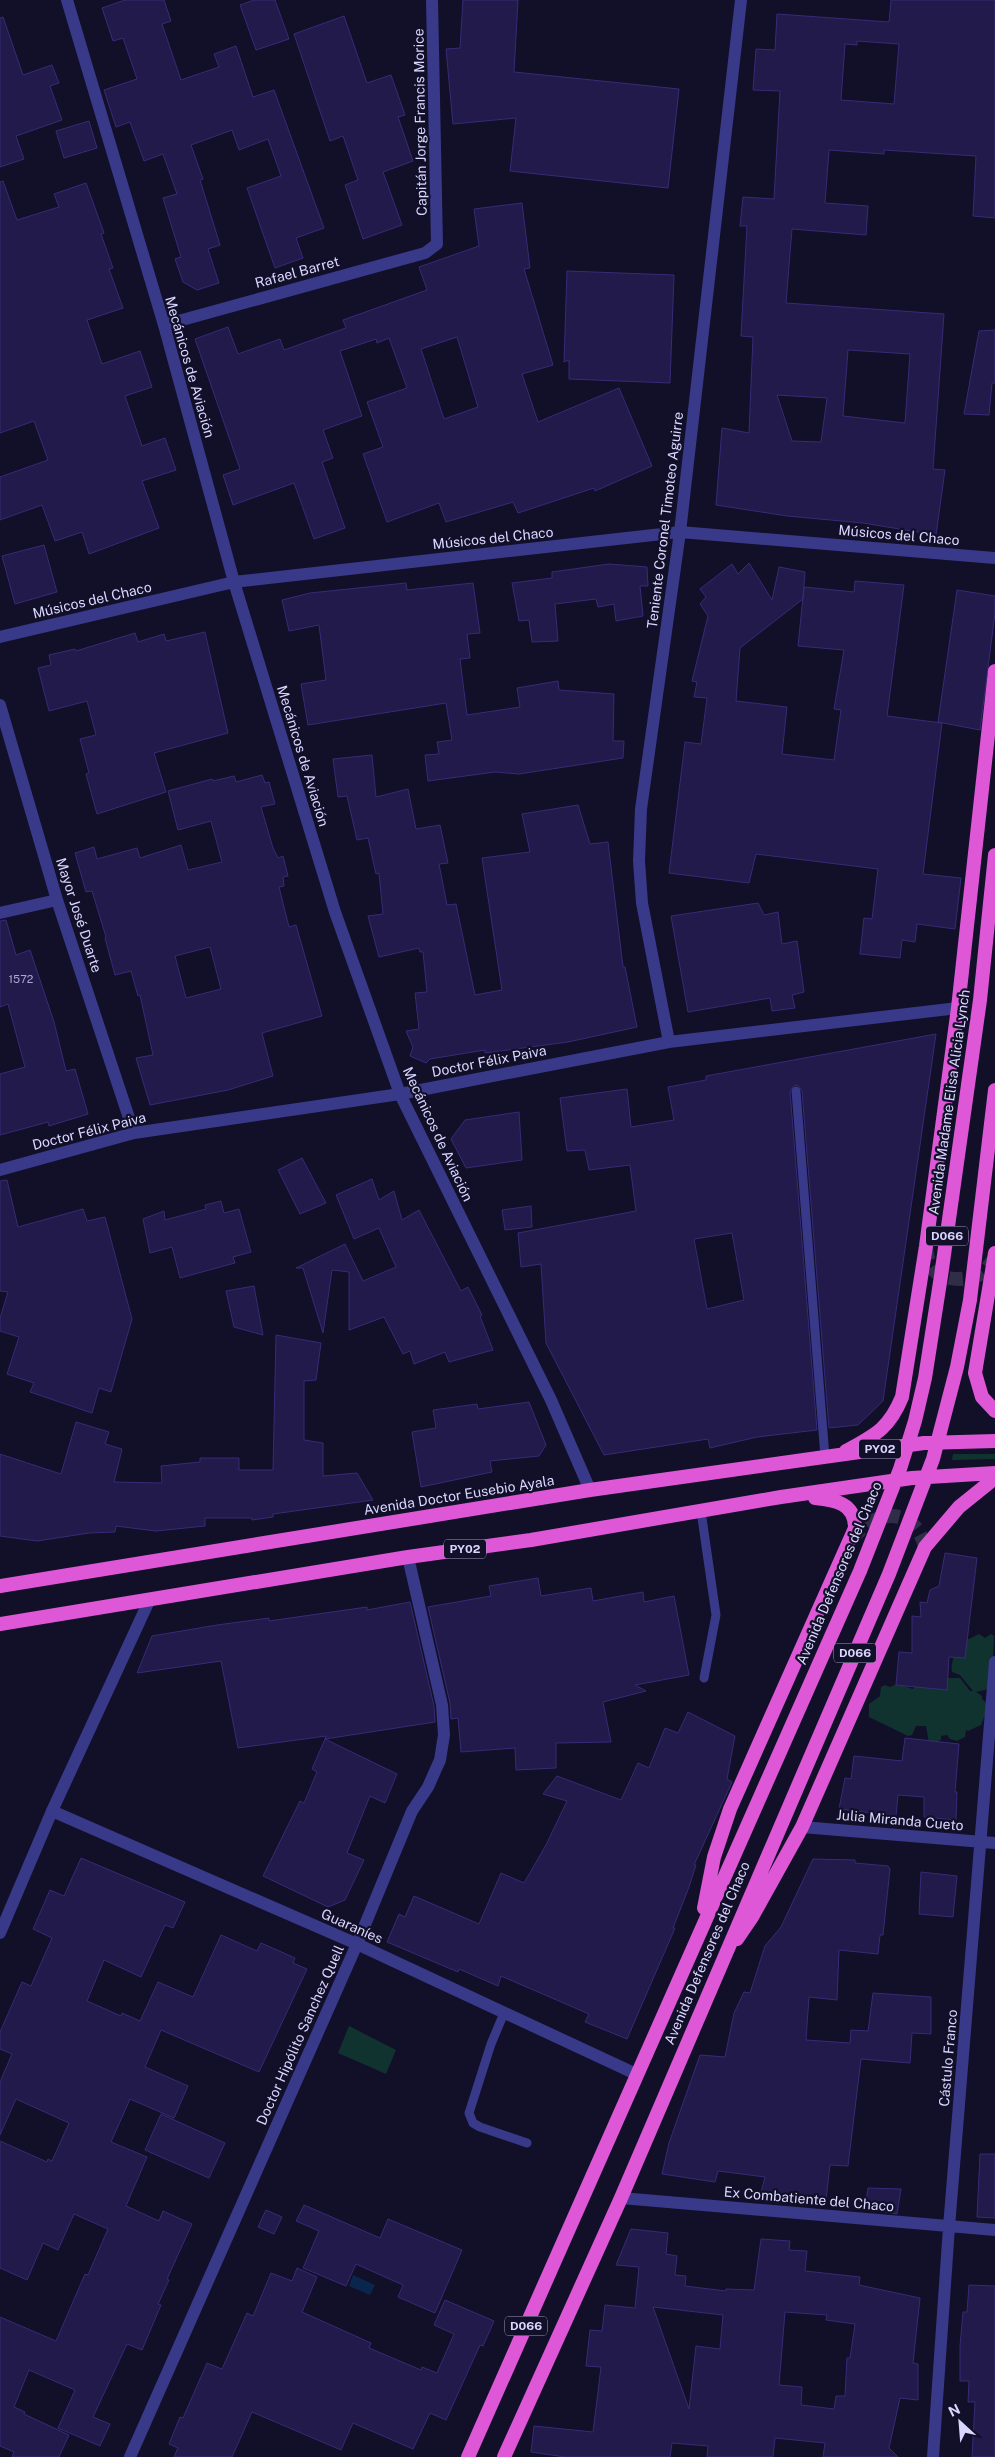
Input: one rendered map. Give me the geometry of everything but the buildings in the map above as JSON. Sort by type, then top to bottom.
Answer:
[{"type":"highway","points":[[831,1456],[880,1431],[895,1416],[902,1397],[926,1246],[958,1008],[995,671]]},
{"type":"highway","name":"Avenida Madame Elisa Alicia Lynch","points":[[900,1469],[915,1420],[933,1334],[980,1000],[995,855]]},
{"type":"highway","name":"Avenida Defensores del Chaco","points":[[504,2457],[621,2198],[719,1966],[889,1574],[933,1459],[957,1368],[970,1300],[995,1090]]},
{"type":"highway","points":[[995,1253],[975,1374],[982,1397],[995,1411]]},
{"type":"highway","name":"Avenida Doctor Eusebio Ayala","points":[[0,1586],[590,1490],[924,1443],[995,1442]]},
{"type":"highway","name":"Avenida Defensores del Chaco","points":[[468,2457],[699,1930],[743,1837],[860,1571],[900,1469]]},
{"type":"highway","name":"PY02","points":[[0,1624],[408,1557],[531,1540],[781,1497],[912,1478],[995,1473]]},
{"type":"highway","points":[[719,1966],[752,1917],[802,1827],[925,1547],[959,1507],[995,1478]]},
{"type":"highway","points":[[699,1930],[714,1857],[730,1809],[855,1528],[855,1519],[844,1504],[834,1500],[781,1497]]},
{"type":"street","name":"Mecánicos de Aviación","points":[[67,0],[164,325],[234,582],[334,912],[400,1094],[551,1400],[590,1490]]},
{"type":"street","name":"Capitán Jorge Francis Morice","points":[[432,0],[437,244]]},
{"type":"street","name":"Teniente Coronel Timoteo Aguirre","points":[[668,1042],[642,903],[639,861],[641,809],[680,532],[741,0]]},
{"type":"street","name":"Rafael Barret","points":[[164,325],[425,253],[437,244]]},
{"type":"street","name":"Músicos del Chaco","points":[[0,637],[234,582],[680,532],[995,558]]},
{"type":"street","name":"Mayor José Duarte","points":[[0,705],[57,900],[134,1133]]},
{"type":"street","points":[[0,913],[57,900]]},
{"type":"street","name":"Doctor Félix Paiva","points":[[0,1170],[134,1133],[400,1094],[668,1042],[958,1008]]},
{"type":"street","name":"Doctor Hipólito Sanchez Quell","points":[[130,2457],[356,1944],[412,1811],[428,1787],[436,1769],[444,1735],[442,1705],[408,1557]]},
{"type":"street","points":[[0,1933],[52,1811],[149,1601]]},
{"type":"street","name":"Cástulo Franco","points":[[933,2457],[949,2227],[995,1662]]},
{"type":"street","name":"Guaraníes","points":[[52,1811],[356,1944],[636,2074]]},
{"type":"street","name":"Julia Miranda Cueto","points":[[802,1827],[995,1843]]},
{"type":"street","name":"Ex Combatiente del Chaco","points":[[621,2198],[995,2230]]},
{"type":"lane","points":[[796,1091],[831,1456]]},
{"type":"lane","points":[[701,1511],[716,1615],[704,1678]]},
{"type":"lane","points":[[504,2013],[491,2044],[469,2113],[473,2123],[480,2127],[527,2143]]},
{"type":"green space","points":[[953,1454],[995,1454],[995,1459],[952,1460]]},
{"type":"green space","points":[[979,1634],[985,1638],[991,1634],[994,1636],[993,1659],[988,1689],[976,1692],[989,1705],[981,1725],[968,1731],[966,1730],[965,1737],[957,1741],[950,1739],[947,1735],[941,1736],[941,1740],[929,1743],[926,1726],[916,1726],[912,1735],[908,1736],[869,1717],[869,1704],[880,1696],[881,1687],[885,1685],[890,1687],[900,1684],[913,1689],[916,1684],[945,1678],[960,1678],[970,1691],[973,1691],[960,1675],[952,1672],[952,1664],[956,1651],[961,1644]]},
{"type":"green space","points":[[349,2026],[396,2050],[386,2074],[338,2053]]},
{"type":"water","points":[[353,2275],[375,2285],[370,2295],[349,2286]]},
{"type":"tunnel","points":[[926,1247],[928,1260],[933,1269],[944,1277],[959,1279],[974,1277],[981,1274],[994,1259]]},
{"type":"tunnel","points":[[852,1540],[861,1529],[871,1522],[882,1517],[893,1516],[903,1518],[912,1524],[920,1534],[925,1547]]}]
